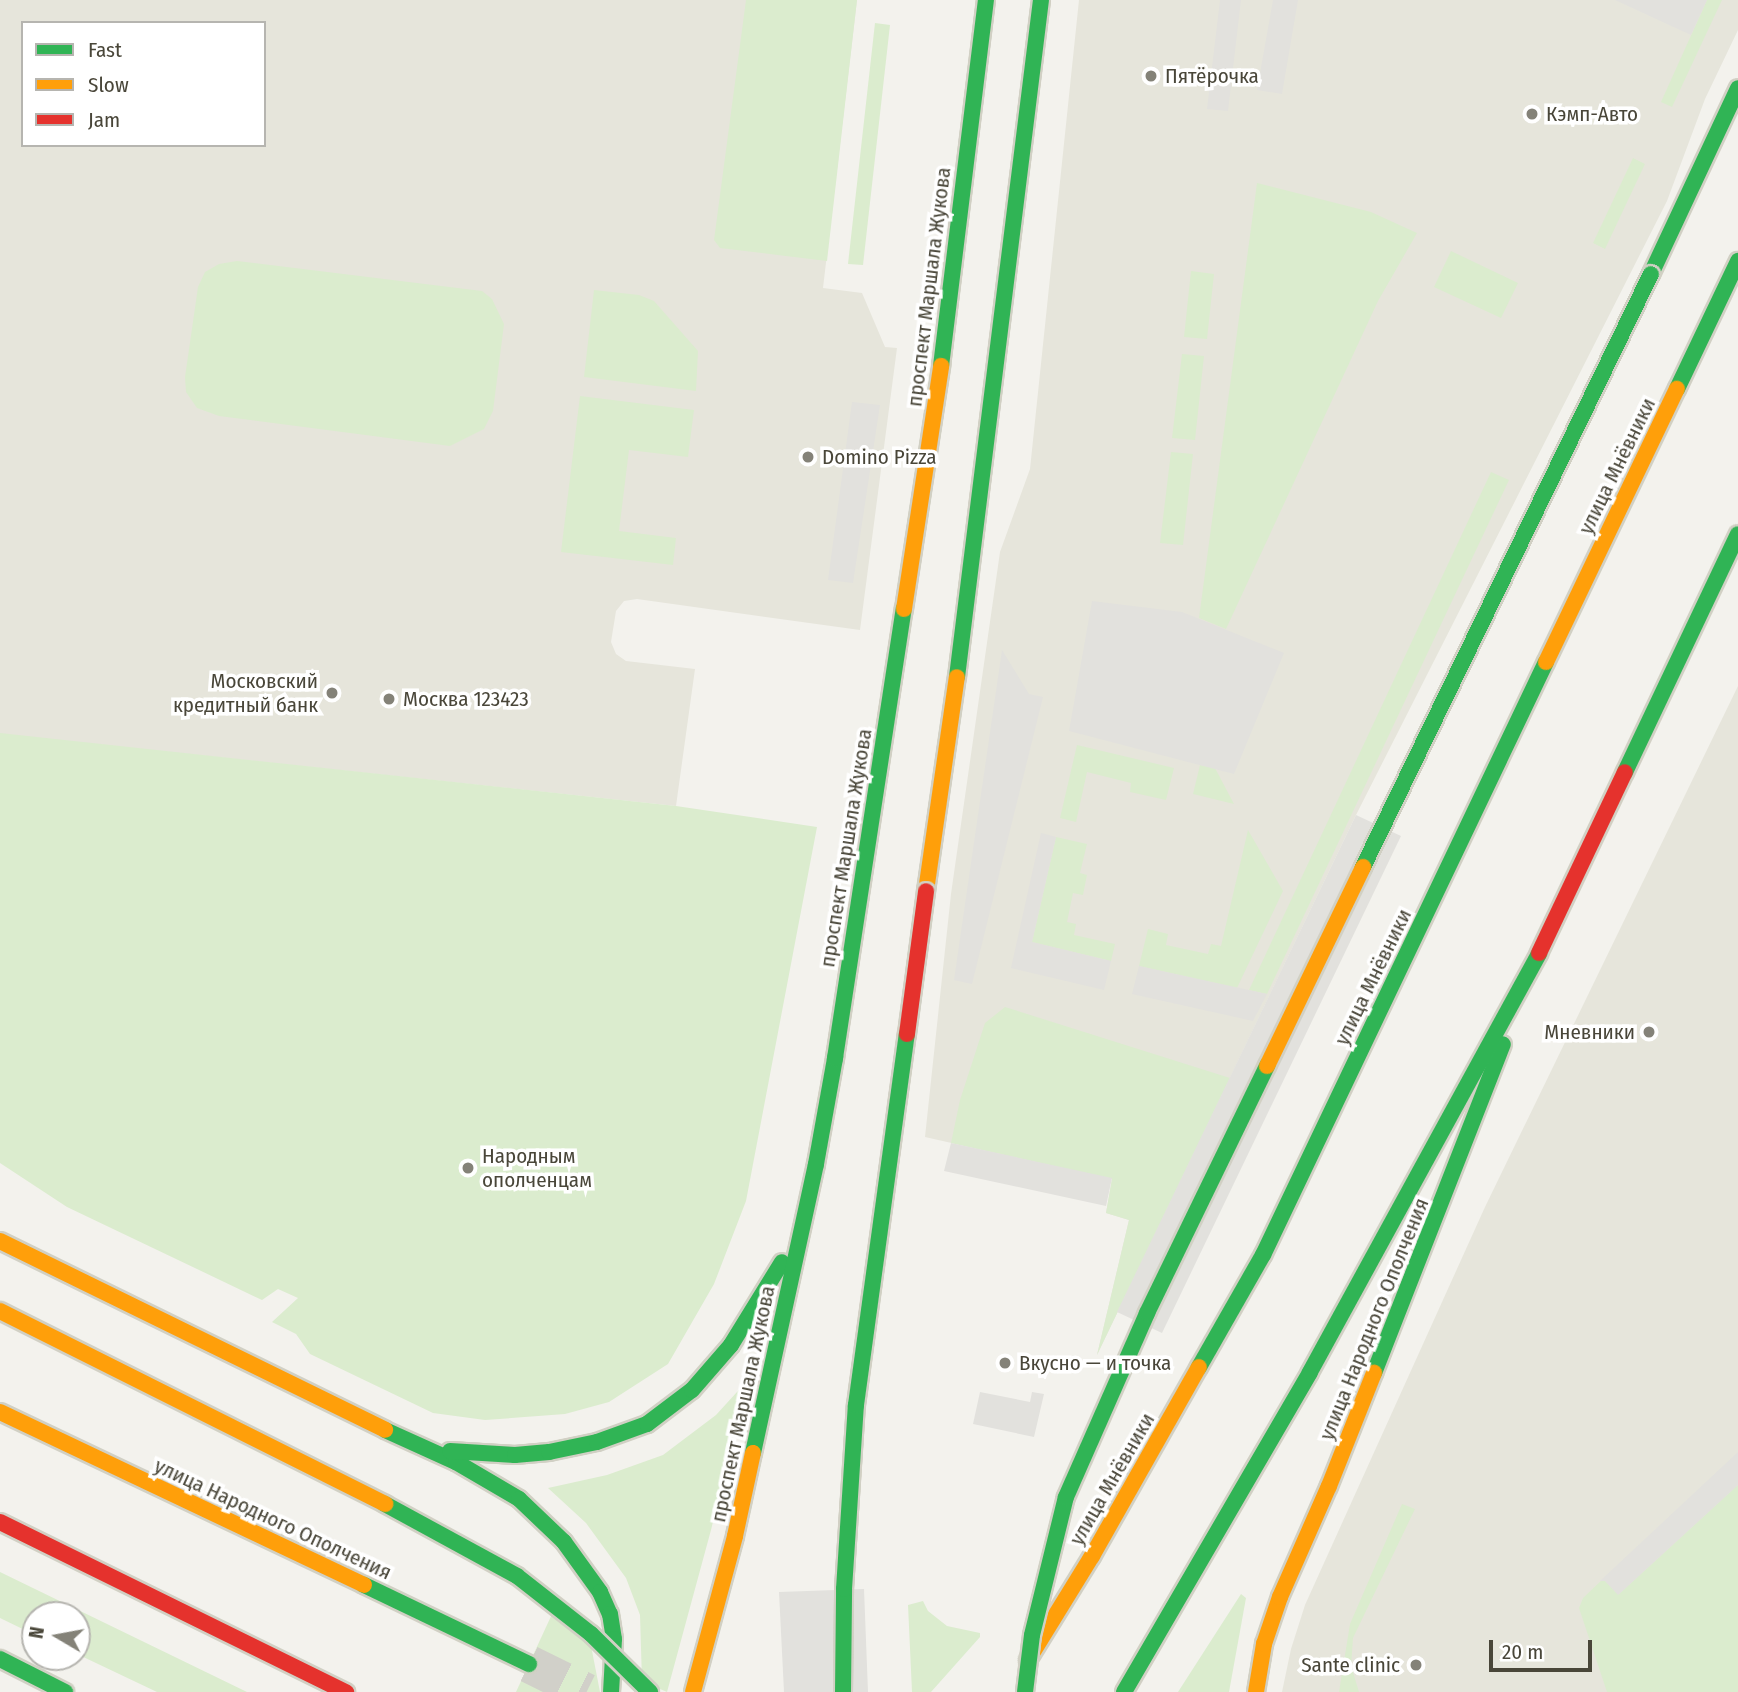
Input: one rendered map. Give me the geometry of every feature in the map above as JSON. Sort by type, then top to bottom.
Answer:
[{"type":"main road","name":"проспект Маршала Жукова","points":[[692,1692],[736,1536],[816,1164],[875,805],[900,622],[942,365],[986,0]]},
{"type":"main road","points":[[843,1692],[844,1589],[856,1405],[955,694],[1041,0]]},
{"type":"main road","points":[[1025,1692],[1032,1635],[1046,1569],[1066,1497],[1090,1437],[1153,1301],[1651,274],[1738,88]]},
{"type":"main road","name":"улица Мнёвники","points":[[1008,1692],[1092,1556],[1264,1255],[1738,261]]},
{"type":"main road","points":[[1124,1692],[1310,1372],[1535,961],[1738,534]]},
{"type":"main road","name":"улица Народного Ополчения","points":[[1256,1692],[1264,1644],[1280,1597],[1364,1398],[1535,961]]},
{"type":"main road","points":[[424,1447],[483,1455],[549,1452],[621,1435],[668,1409],[699,1382],[760,1304],[781,1266],[803,1213],[816,1164]]},
{"type":"main road","points":[[0,1241],[375,1426],[489,1479],[519,1499],[573,1553],[600,1592],[610,1614],[615,1658],[611,1692]]},
{"type":"main road","points":[[0,1311],[439,1531],[517,1576],[591,1634],[650,1692]]},
{"type":"main road","name":"улица Народного Ополчения","points":[[0,1412],[529,1664]]},
{"type":"main road","points":[[0,1522],[346,1692]]},
{"type":"main road","points":[[0,1659],[65,1692]]},
{"type":"shaded area","points":[[0,0],[857,0],[823,288],[862,293],[885,347],[897,348],[860,630],[637,599],[624,601],[616,611],[611,642],[616,654],[626,661],[695,669],[676,806],[0,734]]},
{"type":"shaded area","points":[[1079,0],[1738,0],[1738,30],[1705,99],[1667,201],[1356,815],[1097,1355],[1129,1220],[1106,1213],[1112,1179],[925,1137],[951,894],[1000,552],[1030,469]]},
{"type":"shaded area","points":[[1220,0],[1241,0],[1228,111],[1207,109]]},
{"type":"shaded area","points":[[1273,0],[1298,0],[1282,94],[1257,90]]},
{"type":"shaded area","points":[[1615,0],[1707,0],[1691,35]]},
{"type":"shaded area","points":[[852,402],[880,405],[853,583],[828,580]]},
{"type":"shaded area","points":[[1092,601],[1182,612],[1284,653],[1234,774],[1069,731]]},
{"type":"shaded area","points":[[1002,650],[1029,694],[1043,697],[972,984],[954,980]]},
{"type":"shaded area","points":[[1738,686],[1738,1692],[1282,1692],[1291,1649],[1305,1605],[1485,1207]]},
{"type":"shaded area","points":[[1356,815],[1401,836],[1162,1333],[1117,1312]]},
{"type":"shaded area","points":[[1041,833],[1056,837],[1032,942],[1111,961],[1104,990],[1011,968]]},
{"type":"shaded area","points":[[1139,966],[1267,994],[1253,1021],[1132,994]]},
{"type":"shaded area","points":[[951,1143],[1112,1178],[1106,1206],[944,1171]]},
{"type":"shaded area","points":[[980,1392],[1030,1402],[1032,1392],[1044,1394],[1034,1437],[973,1424]]},
{"type":"shaded area","points":[[1738,1452],[1738,1485],[1618,1595],[1605,1581],[1600,1581]]},
{"type":"shaded area","points":[[864,1589],[868,1692],[784,1692],[779,1592]]},
{"type":"green space","points":[[746,0],[857,0],[827,261],[720,248],[714,240]]},
{"type":"green space","points":[[1707,0],[1722,0],[1672,107],[1661,102]]},
{"type":"green space","points":[[875,23],[890,25],[863,265],[848,264]]},
{"type":"green space","points":[[1633,158],[1645,164],[1605,249],[1593,243]]},
{"type":"green space","points":[[1257,183],[1371,212],[1417,233],[1378,301],[1226,629],[1199,618]]},
{"type":"green space","points":[[1451,251],[1518,283],[1501,318],[1434,287]]},
{"type":"green space","points":[[237,261],[482,291],[492,299],[504,324],[493,411],[484,429],[450,446],[219,416],[197,408],[186,392],[185,377],[198,287],[205,272],[219,264]]},
{"type":"green space","points":[[1191,271],[1214,274],[1207,339],[1184,337]]},
{"type":"green space","points":[[594,290],[639,295],[654,301],[698,351],[696,391],[584,377]]},
{"type":"green space","points":[[1182,354],[1204,356],[1195,440],[1172,438]]},
{"type":"green space","points":[[580,396],[694,410],[688,457],[629,450],[619,531],[676,538],[673,565],[561,552]]},
{"type":"green space","points":[[1171,452],[1193,454],[1183,545],[1160,543]]},
{"type":"green space","points":[[1491,472],[1509,480],[1267,994],[1249,990]]},
{"type":"green space","points":[[0,733],[676,806],[817,827],[746,1201],[714,1284],[668,1364],[609,1402],[565,1414],[485,1420],[433,1413],[310,1354],[296,1334],[272,1322],[298,1298],[278,1289],[262,1300],[67,1207],[0,1163]]},
{"type":"green space","points":[[1077,745],[1174,768],[1166,800],[1130,792],[1131,783],[1087,772],[1076,822],[1060,818]]},
{"type":"green space","points":[[1200,765],[1215,768],[1234,804],[1193,794]]},
{"type":"green space","points":[[1248,830],[1283,891],[1237,988],[1139,966],[1148,929],[1168,934],[1166,945],[1208,954],[1211,944],[1221,946]]},
{"type":"green space","points":[[1056,837],[1087,844],[1080,873],[1087,875],[1083,895],[1073,893],[1067,922],[1076,924],[1074,935],[1115,944],[1111,961],[1032,942]]},
{"type":"green space","points":[[1005,1007],[1230,1078],[1097,1355],[1129,1220],[1106,1213],[1112,1179],[951,1143],[960,1100],[985,1023]]},
{"type":"green space","points":[[747,1381],[711,1530],[667,1692],[642,1681],[640,1615],[626,1578],[586,1523],[548,1488],[607,1475],[663,1455],[716,1415]]},
{"type":"green space","points":[[1738,1485],[1738,1692],[1607,1692],[1579,1608],[1583,1598],[1603,1579],[1619,1594]]},
{"type":"green space","points":[[1402,1504],[1415,1509],[1353,1638],[1351,1666],[1359,1692],[1339,1692],[1350,1624]]},
{"type":"green space","points":[[0,1572],[60,1601],[21,1601],[21,1628],[0,1618]]},
{"type":"green space","points":[[1241,1594],[1246,1598],[1229,1692],[1178,1692]]},
{"type":"green space","points":[[559,1599],[586,1620],[600,1692],[516,1692]]},
{"type":"green space","points":[[923,1601],[928,1611],[947,1626],[980,1633],[980,1637],[931,1692],[912,1692],[908,1605]]},
{"type":"green space","points":[[91,1616],[247,1692],[157,1692],[91,1661]]},
{"type":"tunnel","points":[[529,1664],[586,1692]]},
{"type":"traffic: fast","points":[[941,366],[986,0]]},
{"type":"traffic: fast","points":[[957,677],[1041,0]]},
{"type":"traffic: fast","points":[[1651,274],[1738,88]]},
{"type":"traffic: fast","points":[[1677,389],[1738,261]]},
{"type":"traffic: fast","points":[[1363,867],[1651,274]]},
{"type":"traffic: fast","points":[[1625,772],[1738,534]]},
{"type":"traffic: fast","points":[[753,1453],[816,1164],[835,1058],[904,609]]},
{"type":"traffic: fast","points":[[1199,1367],[1263,1255],[1546,662]]},
{"type":"traffic: fast","points":[[1124,1692],[1310,1372],[1539,953]]},
{"type":"traffic: fast","points":[[843,1692],[844,1589],[856,1405],[907,1034]]},
{"type":"traffic: fast","points":[[1374,1373],[1503,1044]]},
{"type":"traffic: fast","points":[[1025,1692],[1032,1635],[1066,1497],[1147,1313],[1267,1066]]},
{"type":"traffic: fast","points":[[450,1451],[515,1455],[549,1452],[597,1442],[647,1424],[692,1390],[731,1345],[782,1262]]},
{"type":"traffic: fast","points":[[385,1430],[456,1462],[519,1499],[564,1542],[600,1592],[610,1614],[614,1639],[611,1692]]},
{"type":"traffic: fast","points":[[385,1504],[517,1576],[591,1634],[650,1692]]},
{"type":"traffic: fast","points":[[364,1585],[529,1664]]},
{"type":"traffic: fast","points":[[0,1659],[65,1692]]},
{"type":"traffic: slow","points":[[904,609],[941,366]]},
{"type":"traffic: slow","points":[[1546,662],[1677,389]]},
{"type":"traffic: slow","points":[[926,891],[957,677]]},
{"type":"traffic: slow","points":[[1267,1066],[1363,867]]},
{"type":"traffic: slow","points":[[0,1241],[385,1430]]},
{"type":"traffic: slow","points":[[0,1311],[385,1504]]},
{"type":"traffic: slow","points":[[1028,1660],[1092,1556],[1199,1367]]},
{"type":"traffic: slow","points":[[1256,1692],[1264,1644],[1280,1597],[1329,1486],[1374,1373]]},
{"type":"traffic: slow","points":[[0,1412],[364,1585]]},
{"type":"traffic: slow","points":[[693,1692],[735,1536],[753,1453]]},
{"type":"traffic: jam","points":[[1539,953],[1625,772]]},
{"type":"traffic: jam","points":[[907,1034],[926,891]]},
{"type":"traffic: jam","points":[[0,1522],[346,1692]]},
{"type":"place","name":"Пятёрочка","points":[[1151,76]]},
{"type":"place","name":"Кэмп-Авто","points":[[1532,114]]},
{"type":"place","name":"Domino Pizza","points":[[808,457]]},
{"type":"place","name":"Московский кредитный банк","points":[[332,693]]},
{"type":"place","name":"Москва 123423","points":[[389,699]]},
{"type":"place","name":"Мневники","points":[[1649,1032]]},
{"type":"place","name":"Народным ополченцам","points":[[468,1168]]},
{"type":"place","name":"Вкусно — и точка","points":[[1005,1363]]},
{"type":"place","name":"Sante clinic","points":[[1416,1665]]}]
